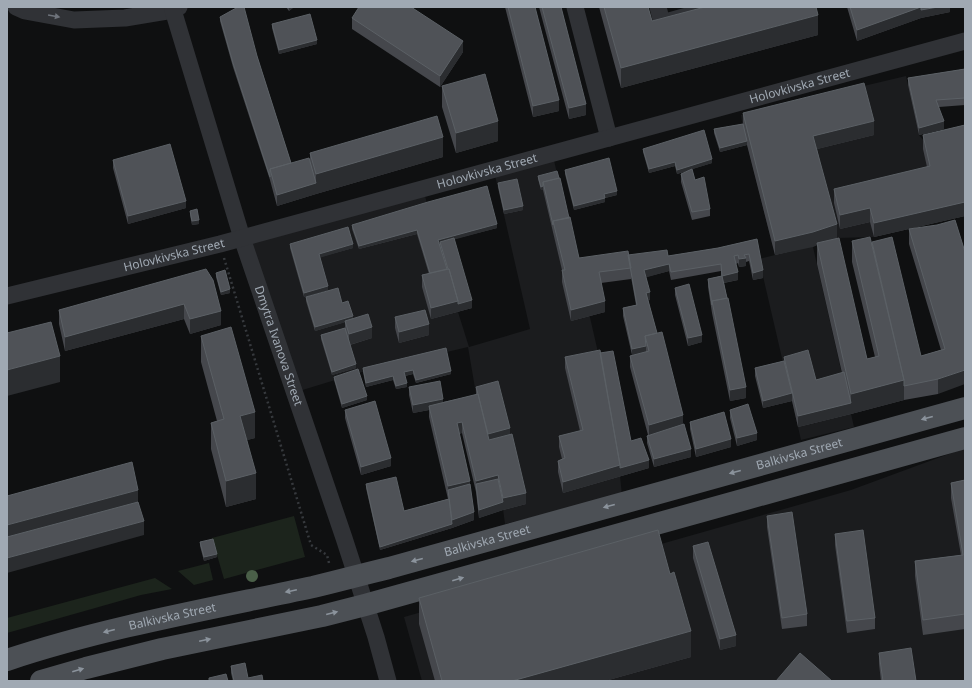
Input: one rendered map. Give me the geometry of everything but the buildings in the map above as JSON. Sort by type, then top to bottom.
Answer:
[{"type":"main road","name":"Balkivska Street","points":[[7,660],[77,639],[389,568],[965,408]]},
{"type":"main road","points":[[41,681],[162,649],[322,616],[965,438]]},
{"type":"street","points":[[16,7],[25,11],[74,20],[125,18],[176,8]]},
{"type":"street","points":[[575,7],[609,138]]},
{"type":"street","points":[[658,7],[662,22],[718,7]]},
{"type":"street","name":"Dmytra Ivanova Street","points":[[176,8],[242,238],[356,576],[388,681]]},
{"type":"street","name":"Holovkivska Street","points":[[7,296],[220,244],[965,41]]},
{"type":"path","points":[[220,244],[311,545],[327,555],[335,581]]},
{"type":"shaded area","points":[[906,76],[919,135],[930,148],[965,140],[874,237],[837,238],[813,247],[854,427],[801,440],[759,259],[775,255],[741,115]]},
{"type":"shaded area","points":[[553,156],[600,361],[622,495],[505,524],[503,509],[476,394],[468,347],[358,373],[296,392],[244,239],[423,189],[469,347],[530,329],[494,171]]},
{"type":"shaded area","points":[[965,448],[965,681],[422,681],[404,617],[851,490]]},
{"type":"shaded area","points":[[294,516],[305,557],[224,579],[212,538]]},
{"type":"shaded area","points":[[209,563],[213,580],[194,585],[178,571]]},
{"type":"shaded area","points":[[155,578],[172,589],[141,595],[7,633],[7,618]]}]
